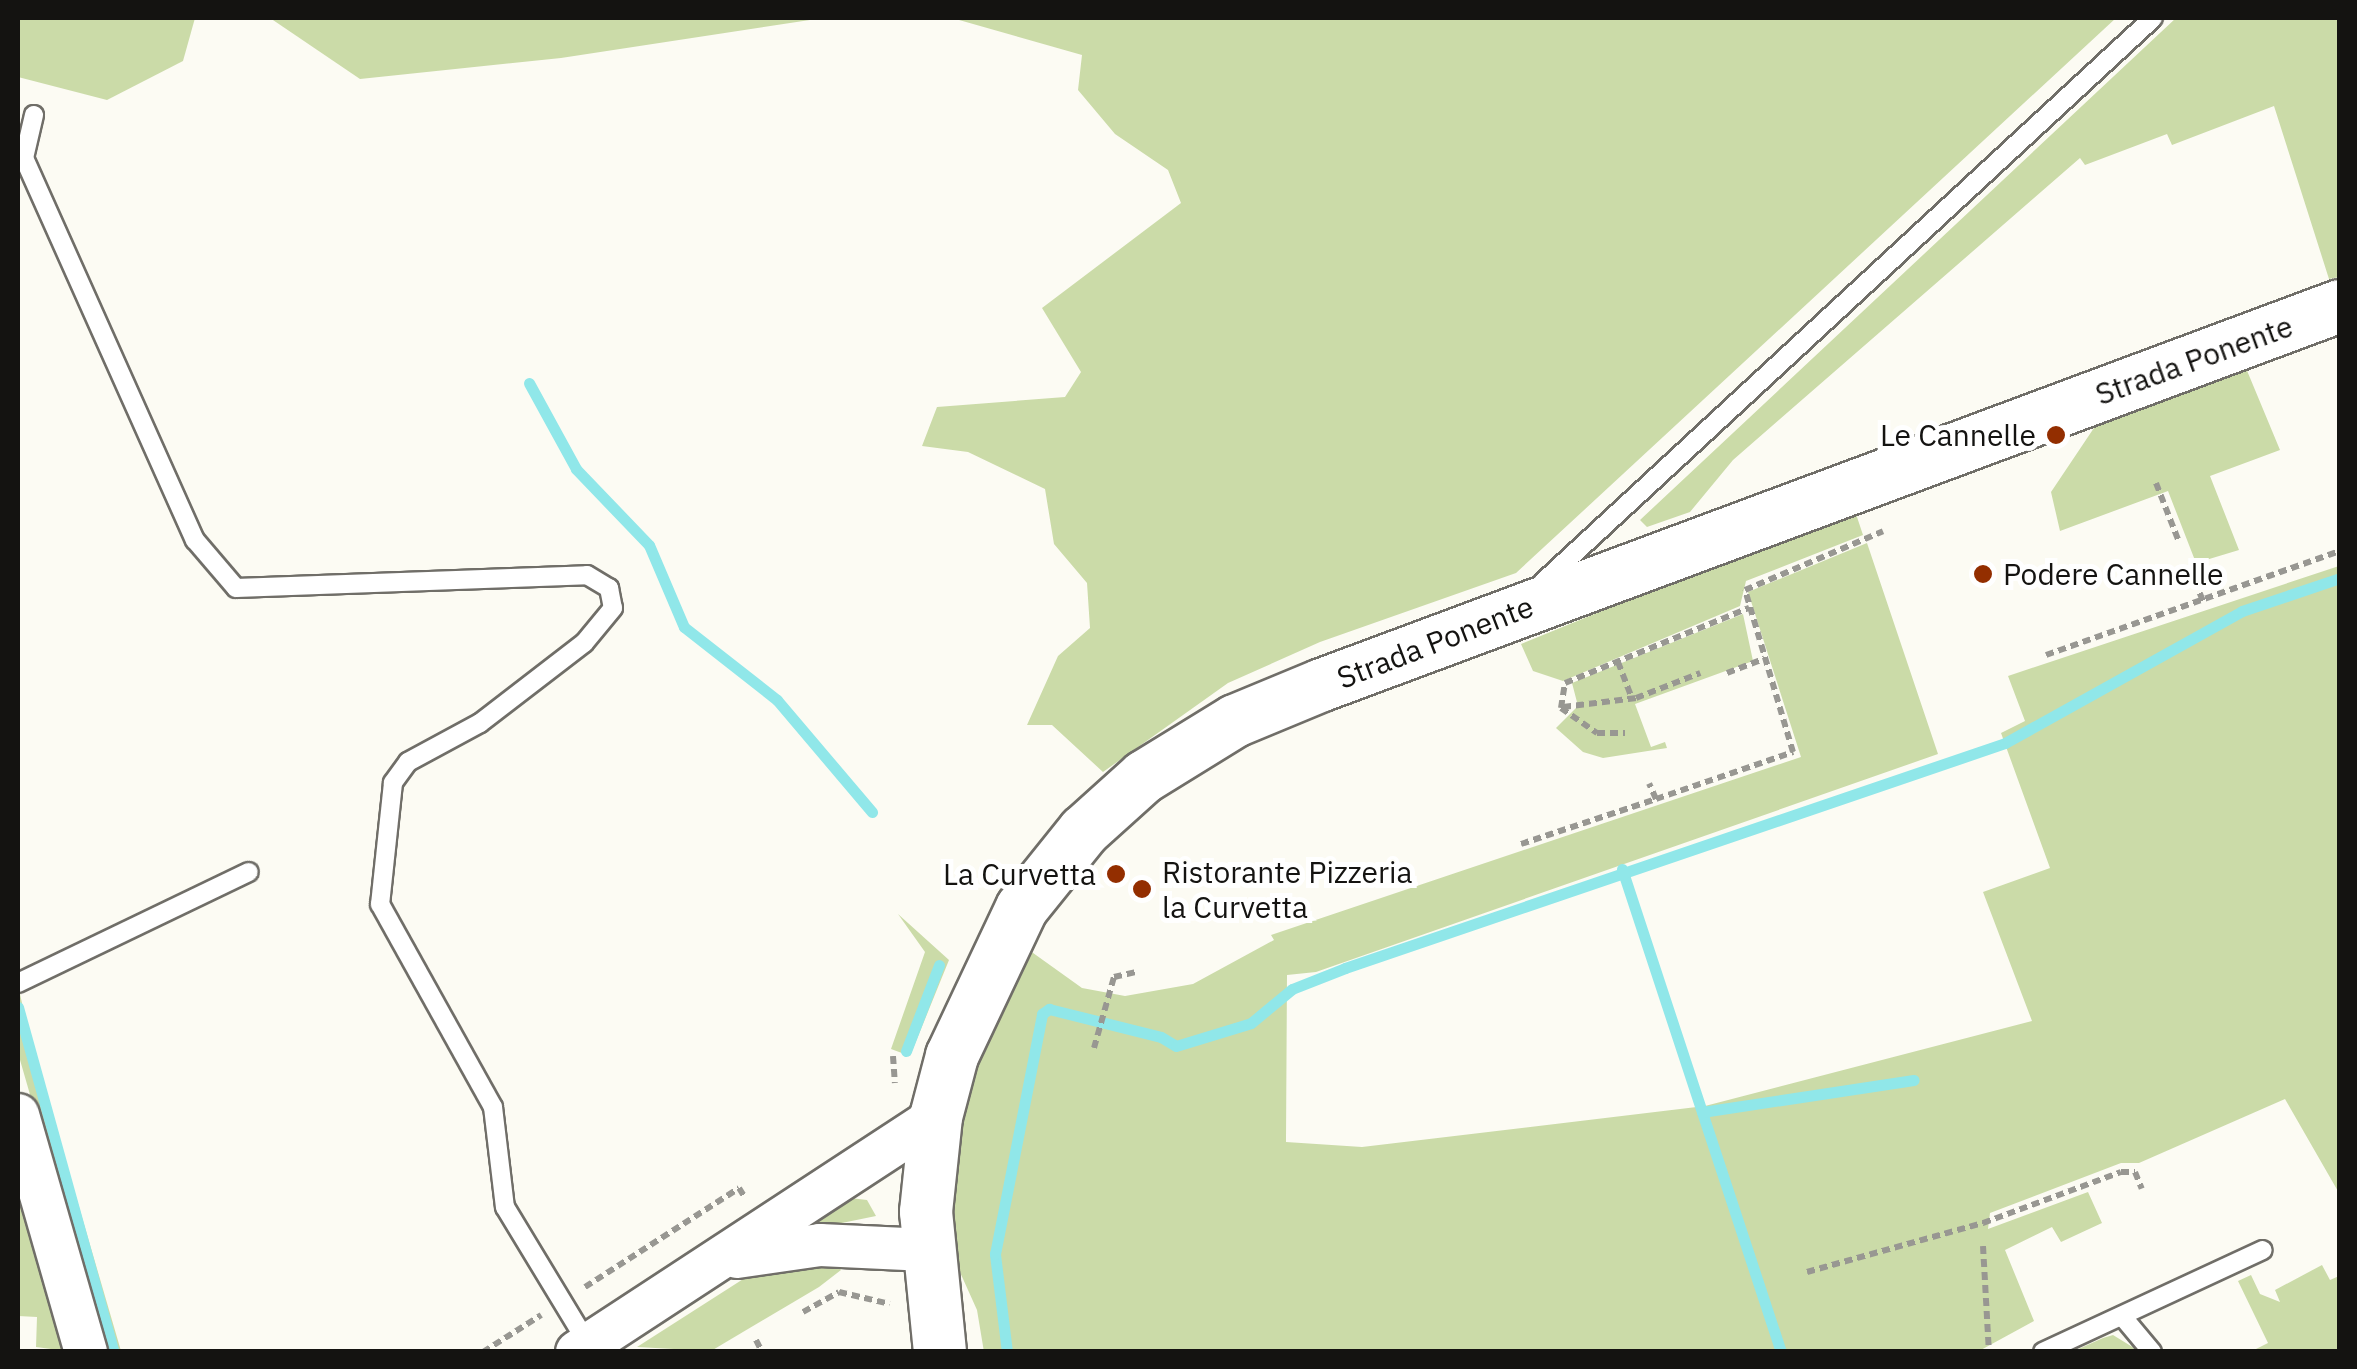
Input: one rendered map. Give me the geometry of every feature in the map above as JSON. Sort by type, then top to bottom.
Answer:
[{"type":"main road","name":"Strada Ponente","points":[[940,1352],[916,1108],[952,1056],[1009,926],[1102,812],[1167,760],[1235,722],[1509,614],[2340,306]]},
{"type":"street","points":[[583,1348],[712,1264],[916,1108]]},
{"type":"street","points":[[18,1115],[86,1352]]},
{"type":"street","points":[[712,1264],[820,1245],[927,1250]]},
{"type":"lane","points":[[1509,614],[2154,18]]},
{"type":"lane","points":[[34,115],[24,158],[195,540],[236,588],[587,575],[609,588],[613,608],[584,643],[480,723],[408,762],[393,783],[380,904],[493,1107],[505,1207],[563,1301],[583,1348]]},
{"type":"lane","points":[[18,983],[248,872]]},
{"type":"lane","points":[[2043,1352],[2263,1250]]},
{"type":"lane","points":[[2122,1316],[2152,1352]]},
{"type":"path","points":[[2156,482],[2179,542]]},
{"type":"path","points":[[1520,844],[1793,752],[1746,590],[1751,584],[1883,530]]},
{"type":"path","points":[[2046,655],[2340,552]]},
{"type":"path","points":[[2190,570],[2203,601]]},
{"type":"path","points":[[1562,708],[1565,683],[1749,608]]},
{"type":"path","points":[[1727,673],[1764,659]]},
{"type":"path","points":[[1618,662],[1632,698]]},
{"type":"path","points":[[1562,708],[1632,698],[1700,673]]},
{"type":"path","points":[[1562,708],[1597,732],[1625,733]]},
{"type":"path","points":[[1649,783],[1656,799]]},
{"type":"path","points":[[1094,1048],[1114,977],[1135,972]]},
{"type":"path","points":[[894,1056],[916,1108]]},
{"type":"path","points":[[1808,1272],[1983,1224],[2121,1172],[2135,1172],[2142,1189]]},
{"type":"path","points":[[483,1352],[739,1188]]},
{"type":"path","points":[[1983,1246],[1990,1352]]},
{"type":"path","points":[[803,1312],[839,1292],[890,1304]]},
{"type":"path","points":[[756,1340],[762,1352]]},
{"type":"green space","points":[[18,18],[195,18],[183,61],[107,100],[18,77]]},
{"type":"green space","points":[[270,18],[823,18],[561,58],[360,79]]},
{"type":"green space","points":[[952,18],[2116,18],[1516,573],[1320,642],[1228,683],[1103,772],[1052,725],[1027,725],[1058,656],[1090,628],[1087,583],[1054,544],[1045,489],[968,452],[922,446],[937,407],[1065,397],[1081,372],[1042,308],[1181,203],[1168,170],[1115,134],[1078,90],[1082,55]]},
{"type":"green space","points":[[2176,18],[2339,18],[2339,277],[2329,279],[2274,106],[2172,145],[2167,134],[2085,165],[2080,158],[1733,460],[1690,512],[1647,527],[1640,520]]},
{"type":"green space","points":[[2243,361],[2280,450],[2210,476],[2239,550],[2196,563],[2168,491],[2060,531],[2051,492],[2104,413]]},
{"type":"green space","points":[[1854,508],[1863,535],[1746,581],[1740,606],[1563,681],[1533,671],[1521,644]]},
{"type":"green space","points":[[1867,543],[1938,754],[1316,972],[1287,975],[1286,1142],[1362,1147],[1705,1106],[2032,1021],[1983,892],[2050,868],[2001,733],[2025,721],[2008,676],[2339,566],[2339,1193],[2285,1099],[2139,1163],[2121,1163],[1990,1213],[1988,1229],[2088,1192],[2102,1223],[2061,1242],[2052,1227],[2005,1250],[2034,1321],[1979,1351],[984,1352],[977,1310],[950,1250],[955,1124],[1015,940],[1082,988],[1125,996],[1193,984],[1274,940],[1271,935],[1801,757],[1748,592]]},
{"type":"green space","points":[[1743,614],[1753,661],[1635,704],[1651,747],[1665,742],[1667,748],[1603,758],[1583,752],[1556,728],[1578,706],[1572,683]]},
{"type":"green space","points":[[898,914],[949,960],[910,1056],[891,1049],[925,952]]},
{"type":"green space","points":[[18,985],[30,1039],[121,1351],[104,1351],[18,1053]]},
{"type":"green space","points":[[18,1191],[66,1351],[36,1347],[37,1317],[18,1316]]},
{"type":"green space","points":[[850,1198],[867,1200],[876,1216],[783,1235]]},
{"type":"green space","points":[[837,1264],[841,1270],[819,1287],[711,1351],[637,1347],[762,1267]]},
{"type":"green space","points":[[2322,1265],[2330,1280],[2339,1276],[2339,1351],[2252,1351],[2268,1343],[2238,1281],[2251,1275],[2260,1294],[2280,1302],[2275,1290]]},
{"type":"green space","points":[[2113,1335],[2139,1351],[2074,1351],[2103,1338]]},
{"type":"waterway","points":[[529,383],[576,469],[649,545],[684,627],[777,700],[872,812]]},
{"type":"waterway","points":[[1007,1352],[995,1254],[1042,1014],[1049,1009],[1161,1037],[1176,1046],[1251,1023],[1292,989],[1345,968],[2005,743],[2242,611],[2340,578]]},
{"type":"waterway","points":[[1622,869],[1781,1352]]},
{"type":"waterway","points":[[906,1051],[939,965]]},
{"type":"waterway","points":[[18,1007],[114,1352]]},
{"type":"waterway","points":[[1702,1112],[1914,1080]]},
{"type":"place","name":"Le Cannelle","points":[[2056,435]]},
{"type":"place","name":"Podere Cannelle","points":[[1983,574]]},
{"type":"place","name":"La Curvetta","points":[[1116,874]]},
{"type":"place","name":"Ristorante Pizzeria la Curvetta","points":[[1142,889]]}]
